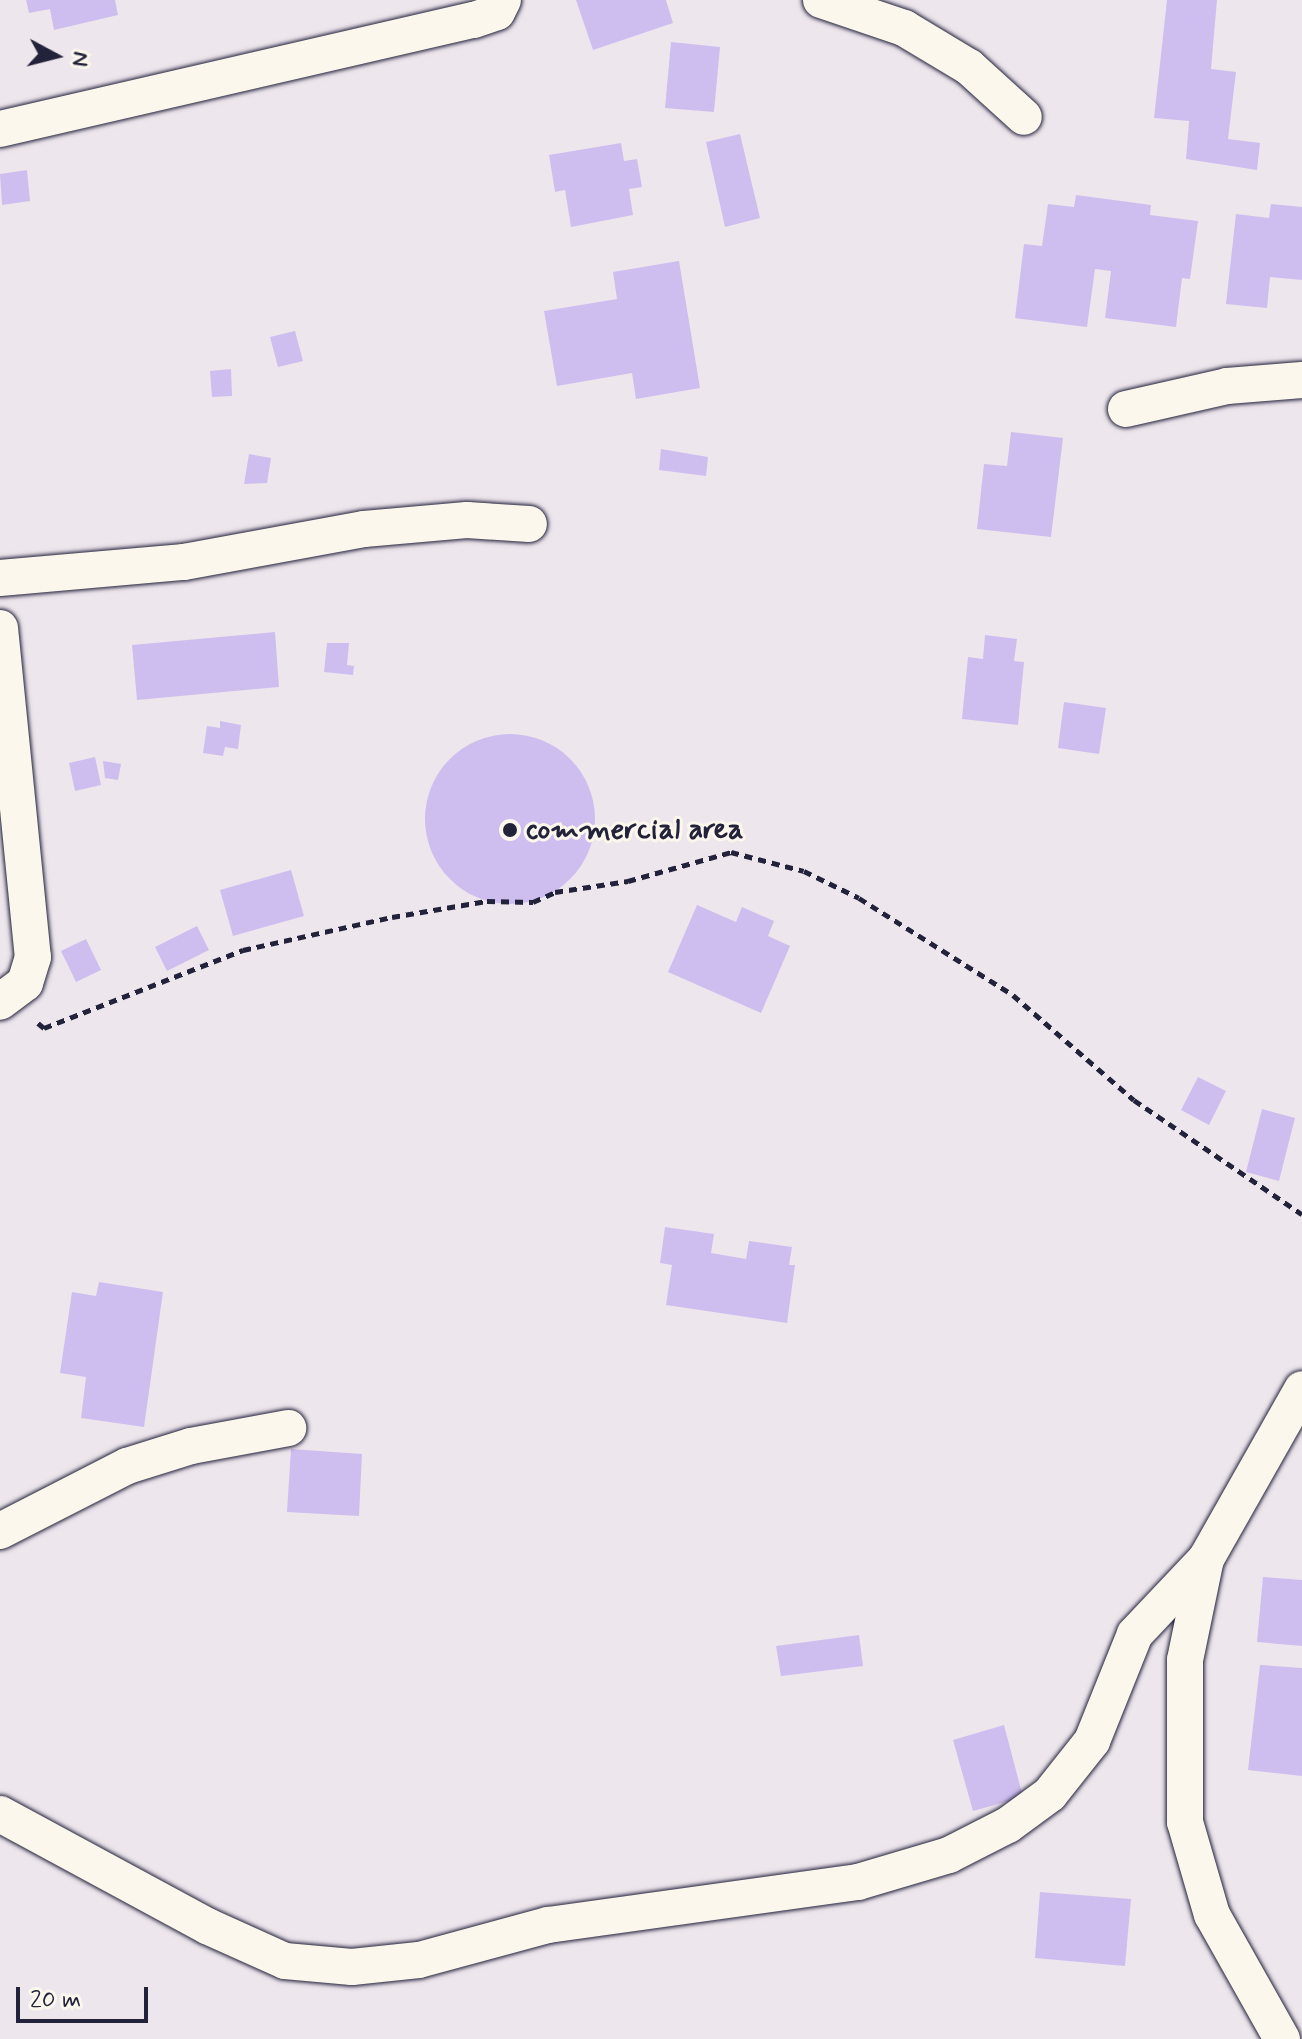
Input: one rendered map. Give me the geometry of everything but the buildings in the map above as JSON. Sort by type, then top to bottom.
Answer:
[{"type":"street","points":[[0,129],[474,20],[497,12],[503,0]]},
{"type":"street","points":[[821,0],[904,28],[969,67],[1024,117]]},
{"type":"street","points":[[1126,409],[1227,386],[1302,380]]},
{"type":"street","points":[[0,578],[184,562],[364,529],[467,520],[529,524]]},
{"type":"street","points":[[0,628],[33,957],[14,1008]]},
{"type":"street","points":[[0,1814],[207,1926],[285,1961],[352,1967],[419,1960],[548,1925],[858,1882],[949,1855],[1008,1825],[1050,1794],[1092,1741],[1135,1634],[1206,1559],[1302,1389]]},
{"type":"street","points":[[0,1531],[127,1466],[191,1446],[288,1428]]},
{"type":"street","points":[[1206,1559],[1185,1660],[1185,1822],[1212,1915],[1282,2039]]},
{"type":"path","points":[[14,1008],[44,1028],[243,950],[392,917],[487,901],[533,902],[555,892],[628,881],[731,852],[804,871],[859,898],[1013,995],[1134,1100],[1302,1214]]},
{"type":"place","name":"commercial area","points":[[510,830]]}]
